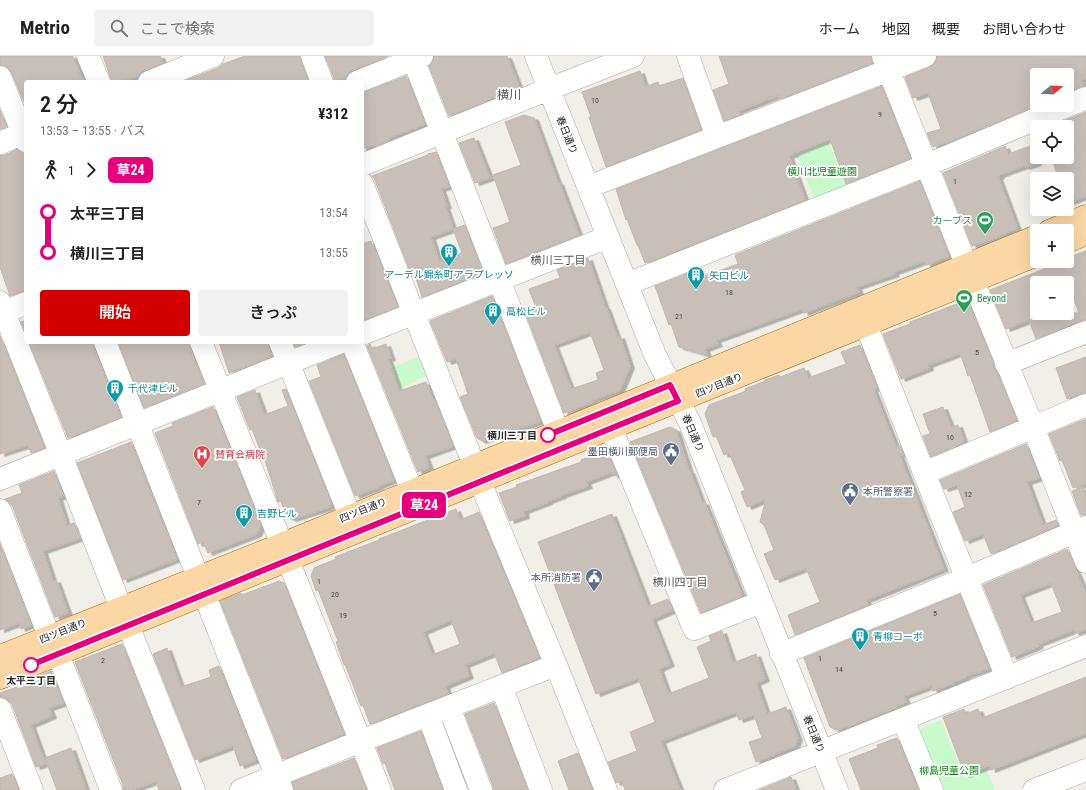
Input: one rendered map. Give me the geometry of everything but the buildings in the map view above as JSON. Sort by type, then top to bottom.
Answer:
[{"type":"main road","points":[[1066,224],[1086,216]]},
{"type":"main road","points":[[1074,239],[1086,234]]},
{"type":"main road","name":"四ツ目通り","points":[[0,678],[54,645],[477,473],[558,431],[674,393],[866,325],[969,273],[1030,240]]},
{"type":"main road","name":"四ツ目通り","points":[[285,552],[350,516],[412,491],[477,473],[611,428],[674,393],[969,273],[1030,257]]},
{"type":"main road","name":"四ツ目通り","points":[[0,656],[54,645]]},
{"type":"street","points":[[88,56],[98,80]]},
{"type":"street","points":[[153,80],[171,70],[213,56]]},
{"type":"street","points":[[312,56],[321,80]]},
{"type":"street","name":"春日通り","points":[[536,56],[655,355],[693,430],[837,790]]},
{"type":"street","points":[[364,164],[633,56]]},
{"type":"street","points":[[688,56],[717,137]]},
{"type":"street","points":[[588,187],[717,137],[886,63],[925,56]]},
{"type":"street","points":[[362,80],[416,57],[442,132],[558,431]]},
{"type":"street","points":[[886,63],[1006,364],[1080,530],[1086,562]]},
{"type":"street","points":[[0,77],[24,133]]},
{"type":"street","points":[[627,284],[926,165],[1086,98]]},
{"type":"street","points":[[0,143],[24,135]]},
{"type":"street","points":[[364,188],[477,473],[606,790]]},
{"type":"street","points":[[364,333],[608,237]]},
{"type":"street","points":[[24,303],[1,309],[61,454],[124,617],[194,790]]},
{"type":"street","points":[[866,325],[1007,678]]},
{"type":"street","points":[[1006,364],[1086,332]]},
{"type":"street","points":[[106,344],[280,783]]},
{"type":"street","points":[[202,344],[380,790]]},
{"type":"street","points":[[281,344],[350,516]]},
{"type":"street","points":[[0,479],[336,344]]},
{"type":"street","points":[[353,344],[412,491]]},
{"type":"street","points":[[924,473],[1086,405]]},
{"type":"street","points":[[611,428],[694,629],[761,602]]},
{"type":"street","points":[[0,510],[111,790]]},
{"type":"street","points":[[782,654],[1080,530]]},
{"type":"street","points":[[725,790],[761,783],[821,752],[1086,646]]},
{"type":"street","points":[[241,790],[280,783],[361,741],[556,665]]},
{"type":"street","points":[[501,686],[541,790]]},
{"type":"street","points":[[449,707],[481,790]]},
{"type":"street","points":[[0,709],[32,790]]},
{"type":"street","points":[[428,715],[456,790]]},
{"type":"street","points":[[903,719],[932,790]]},
{"type":"street","points":[[1034,790],[1086,770]]},
{"type":"green space","name":"横川北児童遊園","points":[[829,143],[847,186],[815,200],[797,156]]},
{"type":"green space","points":[[418,357],[426,376],[401,388],[393,367]]},
{"type":"green space","name":"柳島児童公園","points":[[941,720],[964,777],[986,769],[995,790],[943,790],[919,729]]},
{"type":"bus line","name":"草24","points":[[31,665],[678,401],[670,385],[548,435]]},
{"type":"place","name":"カーブス","points":[[985,235]]},
{"type":"place","name":"アーデル錦糸町アラプレッソ","points":[[449,267]]},
{"type":"place","name":"矢口ビル","points":[[696,290]]},
{"type":"place","name":"Beyond","points":[[964,313]]},
{"type":"place","name":"高松ビル","points":[[493,326]]},
{"type":"place","name":"千代津ビル","points":[[115,403]]},
{"type":"place","name":"横川三丁目","points":[[548,435]]},
{"type":"place","name":"墨田横川郵便局","points":[[671,466]]},
{"type":"place","name":"賛育会病院","points":[[202,469]]},
{"type":"place","name":"本所警察署","points":[[850,506]]},
{"type":"place","name":"吉野ビル","points":[[244,528]]},
{"type":"place","name":"本所消防署","points":[[594,592]]},
{"type":"place","name":"青柳コーポ","points":[[860,651]]},
{"type":"place","name":"太平三丁目","points":[[31,665]]},
{"type":"district","name":"横川","points":[[509,95]]},
{"type":"district","name":"横川三丁目","points":[[558,260]]},
{"type":"district","name":"横川四丁目","points":[[680,582]]}]
